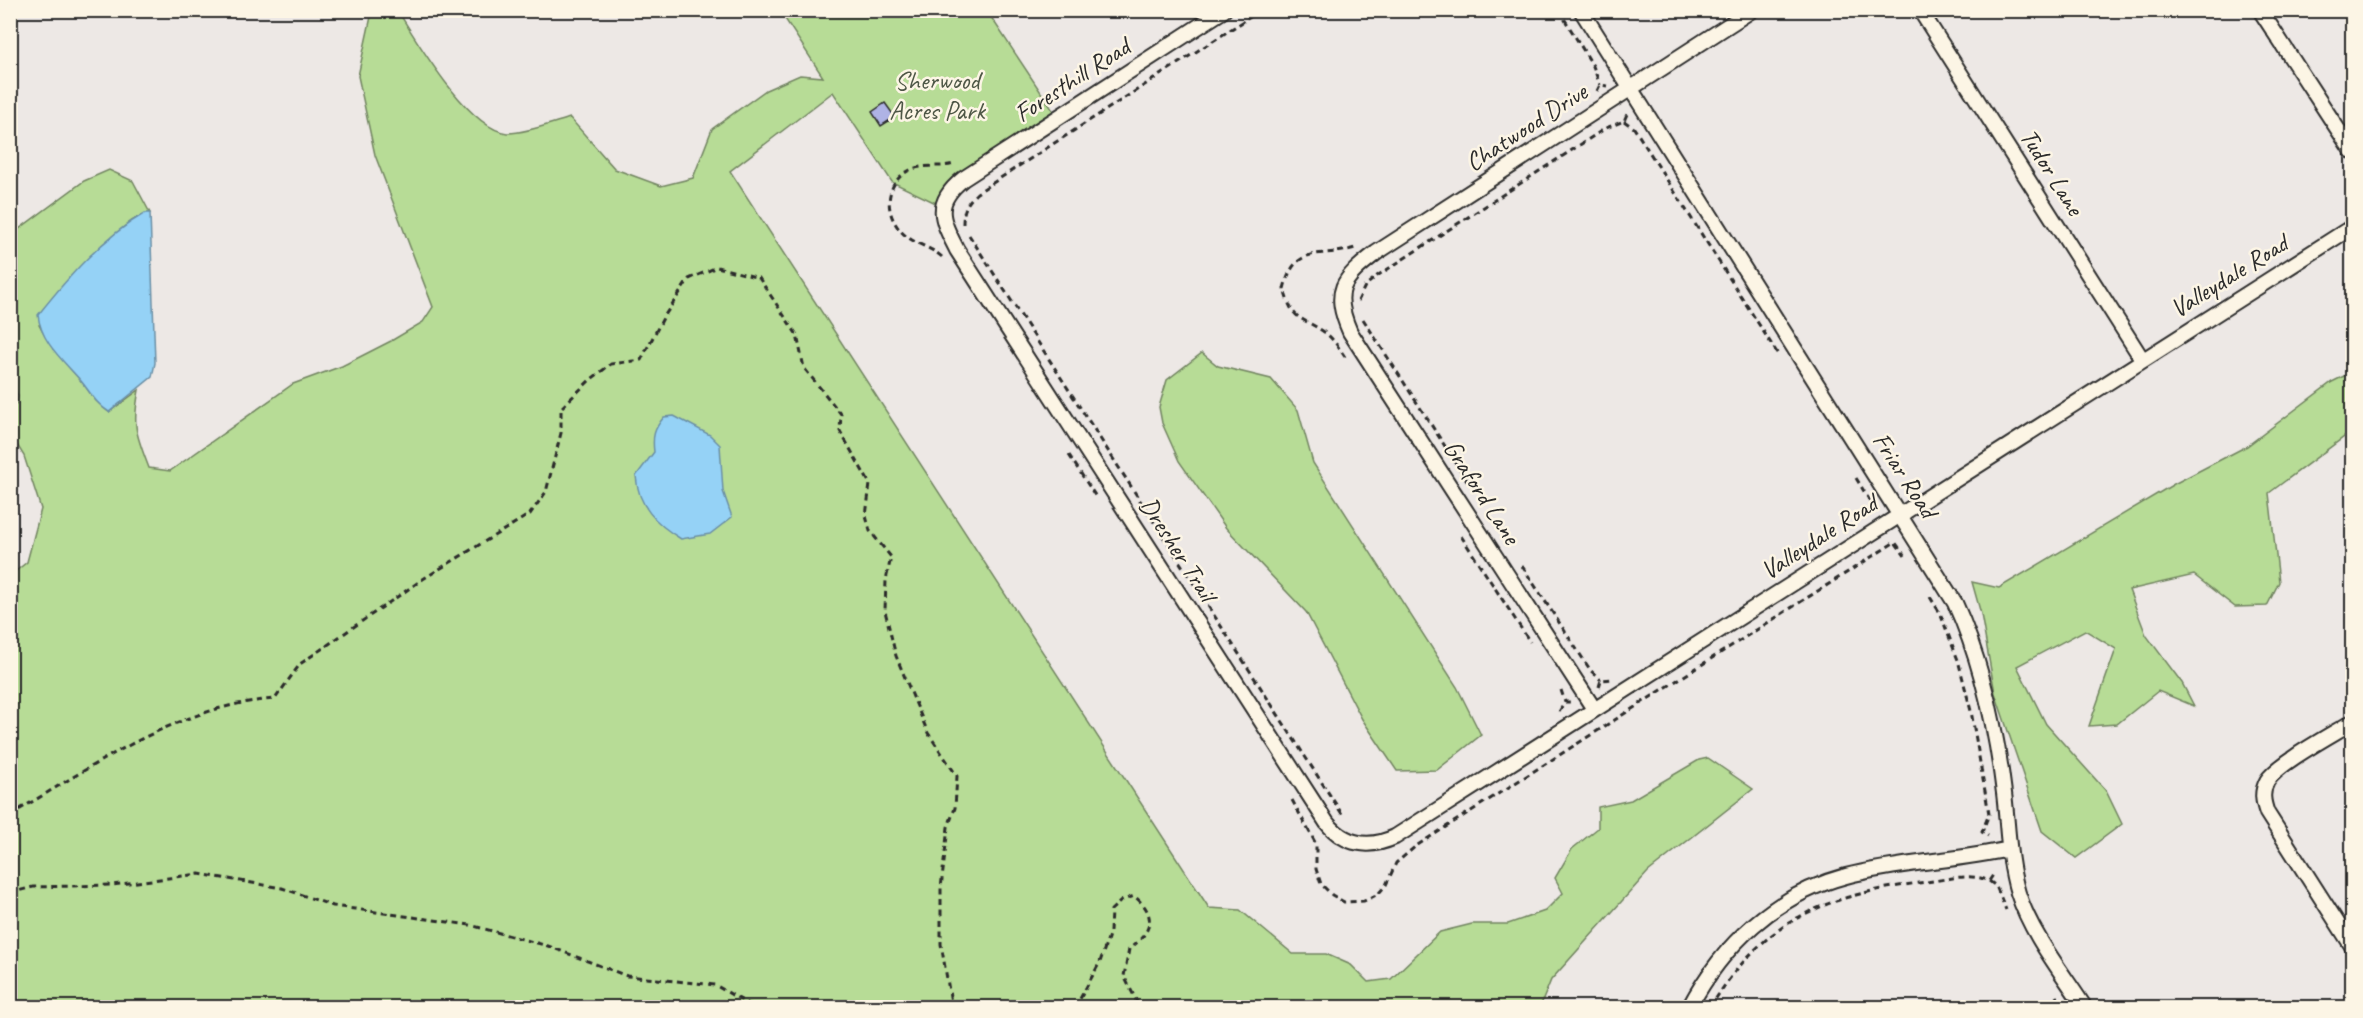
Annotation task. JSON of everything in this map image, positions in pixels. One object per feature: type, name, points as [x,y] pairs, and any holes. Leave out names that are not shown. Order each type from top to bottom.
[{"type":"street","name":"Foresthill Road","points":[[1002,320],[948,232],[942,206],[946,196],[963,179],[1224,10]]},
{"type":"street","name":"Friar Road","points":[[1581,10],[1941,575],[1966,626],[1993,725],[2009,849],[2018,892],[2029,919],[2085,1008]]},
{"type":"street","name":"Chatwood Drive","points":[[1340,296],[1352,271],[1376,253],[1752,10]]},
{"type":"street","name":"Tudor Lane","points":[[1920,10],[2142,360]]},
{"type":"street","points":[[2260,10],[2352,151]]},
{"type":"street","name":"Valleydale Road","points":[[1315,805],[1333,830],[1348,841],[1366,844],[1386,841],[2352,227]]},
{"type":"street","name":"Graford Lane","points":[[1340,296],[1342,314],[1350,332],[1594,709]]},
{"type":"street","name":"Dresher Trail","points":[[1002,320],[1315,805]]},
{"type":"street","points":[[2352,722],[2277,770],[2266,783],[2263,793],[2267,813],[2352,946]]},
{"type":"street","points":[[1689,1008],[1714,965],[1732,944],[1770,911],[1811,888],[1871,870],[1972,858],[2009,849]]},
{"type":"path","points":[[1261,10],[977,193],[968,202],[963,212],[963,223],[1351,824]]},
{"type":"path","points":[[1559,10],[1593,66],[1600,85]]},
{"type":"path","points":[[1600,85],[1608,86]]},
{"type":"path","points":[[1593,95],[1600,85]]},
{"type":"path","points":[[1624,121],[1626,114]]},
{"type":"path","points":[[1624,121],[1634,128],[1781,360]]},
{"type":"path","points":[[1472,489],[1363,318],[1358,301],[1360,293],[1377,276],[1606,128],[1624,121]]},
{"type":"path","points":[[943,258],[927,245],[906,236],[891,216],[888,201],[892,187],[901,176],[912,169],[952,165],[964,160]]},
{"type":"path","points":[[1349,363],[1326,333],[1304,323],[1294,315],[1284,289],[1294,265],[1305,255],[1339,252],[1362,244]]},
{"type":"path","points":[[10,815],[170,726],[241,701],[275,699],[300,664],[423,579],[482,546],[530,514],[546,492],[561,433],[561,408],[590,380],[611,364],[641,360],[663,318],[688,279],[717,267],[759,278],[797,335],[804,368],[841,414],[840,431],[870,484],[866,516],[870,531],[891,557],[886,580],[885,611],[896,656],[927,733],[957,776],[955,808],[948,827],[941,888],[941,944],[952,1008]]},
{"type":"path","points":[[1063,446],[1100,503]]},
{"type":"path","points":[[1851,471],[1876,511]]},
{"type":"path","points":[[1460,534],[1534,648]]},
{"type":"path","points":[[1289,797],[1316,844],[1316,869],[1321,884],[1332,895],[1344,902],[1364,901],[1378,894],[1386,885],[1396,863],[1416,846],[1800,601],[1895,542],[1906,558]]},
{"type":"path","points":[[1516,557],[1591,671],[1601,680]]},
{"type":"path","points":[[1929,593],[1940,613],[1958,660],[1971,711],[1989,814],[1982,832],[1988,837]]},
{"type":"path","points":[[1558,684],[1565,702]]},
{"type":"path","points":[[1565,702],[1572,702]]},
{"type":"path","points":[[1554,716],[1565,702]]},
{"type":"path","points":[[10,894],[33,887],[113,885],[199,874],[282,888],[333,906],[470,925],[548,946],[627,976],[715,985],[748,1004],[811,1008]]},
{"type":"path","points":[[1710,1008],[1746,957],[1798,917],[1820,906],[1849,895],[1882,888],[1970,876],[1989,881],[1993,875]]},
{"type":"path","points":[[1075,1008],[1100,962],[1110,932],[1111,910],[1121,900],[1134,896],[1147,907],[1150,919],[1143,939],[1129,949],[1124,976],[1140,1008]]},
{"type":"green space","name":"Sherwood Acres Park","points":[[398,11],[460,101],[492,128],[514,133],[570,118],[615,169],[661,186],[693,178],[712,129],[766,90],[800,75],[823,77],[780,11],[1004,11],[991,17],[1058,118],[963,179],[942,206],[892,182],[833,92],[730,171],[1209,908],[1240,910],[1293,954],[1326,954],[1351,965],[1368,982],[1391,979],[1440,932],[1472,924],[1508,924],[1545,911],[1563,893],[1555,878],[1572,849],[1598,828],[1598,807],[1631,800],[1699,760],[1708,758],[1753,789],[1648,872],[1551,980],[1540,1007],[11,1007],[11,575],[27,562],[41,509],[24,456],[11,435],[11,407],[17,403],[18,396],[10,378],[11,235],[84,181],[109,170],[133,181],[150,213],[138,217],[107,243],[39,325],[58,354],[104,409],[109,412],[139,390],[136,413],[137,430],[149,468],[170,471],[293,384],[342,366],[391,341],[423,322],[433,307],[375,155],[358,76],[372,12]]},
{"type":"green space","points":[[1202,353],[1218,366],[1271,379],[1298,410],[1313,463],[1457,687],[1481,735],[1437,770],[1397,771],[1362,719],[1306,612],[1226,528],[1179,461],[1162,423],[1159,407],[1167,380]]},
{"type":"green space","points":[[2352,372],[2352,431],[2269,493],[2279,582],[2267,606],[2235,607],[2194,575],[2129,590],[2146,635],[2182,683],[2194,706],[2158,691],[2117,724],[2089,726],[2116,649],[2085,630],[2017,666],[2046,724],[2106,791],[2122,824],[2076,858],[2042,831],[1995,693],[1981,614],[1972,582],[1999,588],[2174,484],[2247,446],[2332,382]]},
{"type":"water","points":[[145,213],[150,213],[155,363],[152,377],[109,412],[48,343],[38,315],[100,246]]},
{"type":"water","points":[[674,416],[710,435],[720,445],[723,491],[732,517],[710,534],[681,539],[650,513],[637,487],[636,476],[654,452],[654,433],[658,425],[664,417]]},
{"type":"building","points":[[885,103],[895,117],[881,126],[872,112]]}]
